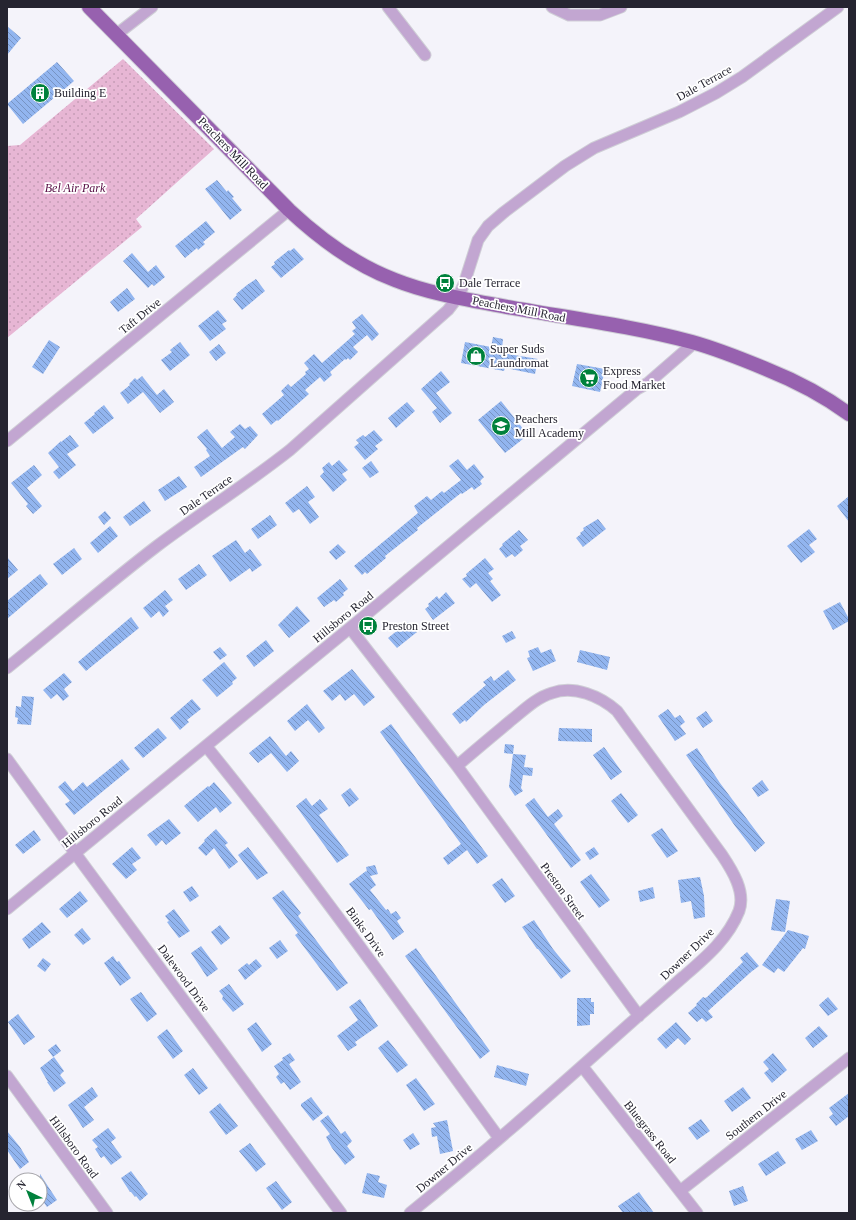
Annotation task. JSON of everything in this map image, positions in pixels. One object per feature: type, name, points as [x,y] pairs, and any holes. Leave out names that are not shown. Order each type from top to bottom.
[{"type":"main road","name":"Peachers Mill Road","points":[[89,7],[304,224],[348,257],[372,270],[418,288],[458,297],[664,335],[694,343],[729,354],[798,382],[836,404],[849,414]]},
{"type":"street","points":[[116,34],[152,7]]},
{"type":"street","points":[[388,7],[425,55]]},
{"type":"street","points":[[552,7],[569,15],[600,15],[621,7]]},
{"type":"street","name":"Dale Terrace","points":[[7,668],[156,547],[290,450],[448,310],[458,297],[464,284],[478,240],[488,226],[503,212],[565,166],[594,148],[679,112],[716,93],[742,77],[838,7]]},
{"type":"street","name":"Taft Drive","points":[[7,441],[289,210]]},
{"type":"street","name":"Hillsboro Road","points":[[7,909],[350,628],[638,389],[648,383],[694,343]]},
{"type":"street","name":"Preston Street","points":[[350,628],[457,766],[639,1016]]},
{"type":"street","name":"Downer Drive","points":[[410,1213],[582,1066],[717,946],[726,935],[740,909],[740,897],[737,881],[722,855],[617,711],[600,698],[576,691],[552,692],[528,706],[457,766]]},
{"type":"street","name":"Binks Drive","points":[[206,746],[265,819],[317,888],[499,1138]]},
{"type":"street","name":"Dalewood Drive","points":[[7,758],[75,853],[340,1213]]},
{"type":"street","name":"Southern Drive","points":[[680,1191],[849,1058]]},
{"type":"street","name":"Bluegrass Road","points":[[582,1066],[697,1213]]},
{"type":"street","name":"Hillsboro Road","points":[[7,1076],[107,1213]]},
{"type":"green space","name":"Bel Air Park","points":[[123,59],[214,149],[136,219],[142,227],[7,338],[7,146],[20,145]]},
{"type":"building","points":[[7,26],[21,38],[7,55]]},
{"type":"building","name":"Building E","points":[[57,62],[74,81],[23,124],[7,104]]},
{"type":"building","points":[[217,180],[227,192],[228,190],[234,197],[232,198],[242,210],[230,220],[205,189]]},
{"type":"building","points":[[206,221],[215,232],[203,242],[205,244],[198,250],[197,248],[185,258],[175,246]]},
{"type":"building","points":[[294,248],[304,259],[281,278],[271,267],[275,264],[274,262],[289,250],[290,251]]},
{"type":"building","points":[[132,253],[148,272],[156,265],[165,277],[154,286],[152,284],[148,288],[123,261]]},
{"type":"building","points":[[256,279],[265,291],[242,310],[233,299],[237,295],[236,294]]},
{"type":"building","points":[[127,288],[135,299],[118,312],[110,302]]},
{"type":"building","points":[[218,310],[227,321],[222,324],[226,329],[210,341],[198,326]]},
{"type":"building","points":[[362,314],[379,334],[372,341],[367,335],[353,347],[358,352],[350,360],[348,358],[346,360],[345,359],[330,372],[332,375],[324,382],[320,377],[305,390],[309,394],[278,421],[277,420],[271,425],[262,414],[284,395],[281,391],[288,384],[291,387],[306,374],[305,372],[309,369],[304,363],[314,354],[322,363],[355,334],[352,331],[356,328],[352,322]]},
{"type":"building","points":[[493,337],[503,339],[502,349],[508,350],[508,354],[538,359],[535,374],[505,368],[504,371],[461,363],[465,342],[491,347]]},
{"type":"building","points":[[49,340],[60,347],[43,374],[32,367]]},
{"type":"building","points":[[180,342],[190,355],[170,371],[161,360],[172,352],[170,350]]},
{"type":"building","points":[[219,344],[226,353],[216,361],[209,352]]},
{"type":"building","name":"Express Food Market","points":[[577,364],[605,369],[600,392],[572,386]]},
{"type":"building","points":[[441,371],[450,382],[436,393],[452,413],[440,423],[432,412],[437,408],[421,389]]},
{"type":"building","points":[[142,376],[157,395],[164,389],[174,402],[160,413],[143,392],[128,404],[120,393],[130,385],[129,384],[135,378],[137,380]]},
{"type":"building","name":"Peachers Mill Academy","points":[[501,401],[528,435],[505,453],[478,420]]},
{"type":"building","points":[[407,402],[415,411],[396,428],[388,418]]},
{"type":"building","points":[[104,405],[114,418],[93,434],[84,423]]},
{"type":"building","points":[[240,424],[245,429],[250,426],[258,435],[245,449],[243,447],[201,477],[194,467],[210,456],[206,450],[207,449],[197,437],[207,429],[222,448],[235,437],[230,432]]},
{"type":"building","points":[[374,430],[383,440],[375,446],[378,449],[365,460],[354,447],[359,443],[356,440],[363,435],[365,437]]},
{"type":"building","points":[[70,435],[79,446],[67,454],[76,465],[59,479],[53,472],[59,467],[48,453]]},
{"type":"building","points":[[458,459],[467,470],[474,464],[484,477],[480,481],[482,484],[474,490],[472,487],[462,494],[461,493],[417,528],[418,530],[385,556],[386,558],[367,574],[365,572],[362,575],[354,566],[418,513],[414,506],[427,496],[431,500],[442,491],[444,493],[461,480],[449,466]]},
{"type":"building","points":[[339,460],[348,470],[342,474],[347,480],[333,492],[320,476],[324,472],[322,468],[329,462],[332,466]]},
{"type":"building","points":[[371,461],[379,472],[370,478],[362,468]]},
{"type":"building","points":[[34,465],[42,475],[27,488],[42,506],[33,514],[26,506],[28,504],[11,483]]},
{"type":"building","points":[[179,476],[187,487],[165,501],[158,490]]},
{"type":"building","points":[[307,486],[315,497],[308,502],[319,517],[310,524],[299,509],[293,513],[285,503]]},
{"type":"building","points":[[849,496],[849,522],[837,506]]},
{"type":"building","points":[[144,501],[151,511],[130,526],[123,517]]},
{"type":"building","points":[[105,511],[111,518],[104,525],[98,517]]},
{"type":"building","points":[[270,515],[277,525],[258,539],[251,529]]},
{"type":"building","points":[[598,519],[606,529],[583,547],[576,538],[584,530],[583,528]]},
{"type":"building","points":[[110,526],[118,536],[98,553],[90,543]]},
{"type":"building","points":[[809,529],[817,539],[809,545],[815,552],[801,563],[787,546]]},
{"type":"building","points":[[519,530],[528,540],[520,546],[523,550],[515,557],[512,554],[506,558],[499,549],[503,545],[502,544]]},
{"type":"building","points":[[236,540],[245,553],[250,549],[262,565],[252,572],[250,568],[230,582],[212,556]]},
{"type":"building","points":[[338,544],[346,552],[336,560],[329,552]]},
{"type":"building","points":[[74,548],[82,559],[62,575],[53,564]]},
{"type":"building","points":[[7,557],[18,570],[7,579]]},
{"type":"building","points":[[485,558],[494,569],[488,573],[493,579],[490,581],[501,595],[492,602],[476,583],[470,588],[462,579]]},
{"type":"building","points":[[199,564],[207,575],[186,590],[178,579]]},
{"type":"building","points":[[40,574],[48,584],[7,619],[7,601]]},
{"type":"building","points":[[340,579],[348,589],[336,602],[334,600],[324,607],[317,598]]},
{"type":"building","points":[[165,590],[173,600],[165,606],[169,611],[163,617],[159,611],[151,618],[143,608]]},
{"type":"building","points":[[446,592],[455,603],[433,620],[425,609],[437,596],[439,599]]},
{"type":"building","points":[[840,602],[849,621],[833,630],[823,611]]},
{"type":"building","points":[[297,606],[310,621],[289,638],[278,625]]},
{"type":"building","points":[[131,617],[139,628],[86,671],[78,662]]},
{"type":"building","points":[[408,622],[417,632],[397,648],[388,638]]},
{"type":"building","points":[[512,631],[516,638],[506,643],[502,636]]},
{"type":"building","points":[[266,640],[274,651],[254,667],[246,656]]},
{"type":"building","points":[[220,647],[227,655],[220,660],[213,652]]},
{"type":"building","points":[[538,647],[541,653],[551,649],[556,661],[533,671],[527,658],[530,657],[528,651]]},
{"type":"building","points":[[580,650],[610,657],[607,670],[577,662]]},
{"type":"building","points":[[224,662],[237,678],[232,682],[233,684],[217,697],[202,680]]},
{"type":"building","points":[[352,669],[375,697],[364,706],[354,694],[345,701],[340,694],[332,701],[323,691]]},
{"type":"building","points":[[508,670],[516,680],[484,705],[466,722],[465,720],[460,724],[452,714],[486,685],[483,682],[491,676],[494,681]]},
{"type":"building","points":[[64,673],[72,682],[64,689],[69,696],[63,701],[57,694],[51,699],[43,690]]},
{"type":"building","points":[[22,696],[34,697],[31,725],[17,724],[18,718],[15,717],[16,706],[21,707]]},
{"type":"building","points":[[192,699],[201,709],[187,720],[189,722],[180,730],[170,718]]},
{"type":"building","points":[[307,704],[325,728],[319,733],[308,720],[295,731],[287,721]]},
{"type":"building","points":[[668,709],[675,718],[680,715],[685,722],[680,726],[686,734],[675,741],[658,716]]},
{"type":"building","points":[[706,711],[713,721],[703,728],[696,718]]},
{"type":"building","points":[[391,724],[488,856],[477,864],[467,850],[448,865],[443,858],[461,844],[380,732]]},
{"type":"building","points":[[158,728],[167,738],[143,758],[134,748]]},
{"type":"building","points":[[559,728],[592,729],[592,742],[558,741]]},
{"type":"building","points":[[270,736],[286,756],[291,751],[299,761],[287,772],[271,753],[258,763],[249,753]]},
{"type":"building","points":[[505,744],[514,745],[513,754],[504,753]]},
{"type":"building","points":[[604,747],[622,772],[611,780],[593,755]]},
{"type":"building","points":[[697,748],[720,783],[765,843],[755,852],[735,826],[686,755]]},
{"type":"building","points":[[513,754],[526,755],[524,767],[533,768],[532,776],[523,775],[521,788],[523,791],[515,796],[509,787]]},
{"type":"building","points":[[122,759],[130,769],[74,815],[65,804],[70,801],[58,787],[65,781],[73,791],[83,782],[87,787]]},
{"type":"building","points":[[762,780],[769,790],[758,797],[752,788]]},
{"type":"building","points":[[214,782],[232,803],[220,813],[216,807],[198,822],[184,806]]},
{"type":"building","points":[[350,788],[359,799],[349,807],[341,795]]},
{"type":"building","points":[[621,793],[638,815],[628,823],[611,801]]},
{"type":"building","points":[[306,798],[312,806],[320,799],[328,809],[319,815],[349,855],[337,863],[296,806]]},
{"type":"building","points":[[534,798],[548,817],[558,809],[563,816],[554,824],[581,860],[571,868],[525,805]]},
{"type":"building","points":[[169,819],[181,833],[166,845],[162,840],[156,846],[147,835]]},
{"type":"building","points":[[662,828],[678,851],[667,858],[651,835]]},
{"type":"building","points":[[216,829],[228,843],[225,845],[238,862],[229,869],[214,848],[206,856],[198,848]]},
{"type":"building","points":[[34,830],[41,840],[23,854],[15,845]]},
{"type":"building","points":[[132,847],[141,858],[132,864],[137,870],[126,879],[112,864]]},
{"type":"building","points":[[248,847],[268,873],[257,880],[238,855]]},
{"type":"building","points":[[594,847],[599,854],[590,860],[585,853]]},
{"type":"building","points":[[375,865],[378,874],[370,876],[376,885],[370,890],[386,910],[388,909],[391,914],[396,911],[401,918],[397,921],[404,932],[393,940],[371,909],[369,910],[349,884],[366,871],[367,872],[366,867]]},
{"type":"building","points":[[591,874],[610,900],[599,908],[580,882]]},
{"type":"building","points":[[700,877],[704,896],[705,917],[694,919],[691,901],[681,903],[678,880]]},
{"type":"building","points":[[502,878],[515,896],[505,903],[492,885]]},
{"type":"building","points":[[192,886],[199,896],[190,902],[183,892]]},
{"type":"building","points":[[653,887],[655,898],[640,902],[638,891]]},
{"type":"building","points":[[283,890],[301,913],[298,916],[348,983],[337,991],[295,935],[298,933],[272,898]]},
{"type":"building","points":[[80,891],[88,901],[67,918],[59,909]]},
{"type":"building","points":[[776,899],[790,901],[785,932],[771,930]]},
{"type":"building","points":[[174,909],[190,931],[179,938],[167,922],[169,921],[165,916]]},
{"type":"building","points":[[534,920],[553,949],[571,971],[561,979],[537,949],[522,927]]},
{"type":"building","points":[[42,922],[51,932],[29,949],[22,939]]},
{"type":"building","points":[[220,925],[230,938],[221,945],[211,932]]},
{"type":"building","points":[[82,928],[91,939],[83,945],[74,935]]},
{"type":"building","points":[[788,930],[809,936],[805,949],[803,948],[784,972],[778,968],[774,973],[762,965]]},
{"type":"building","points":[[280,940],[288,951],[277,959],[269,948]]},
{"type":"building","points":[[201,946],[218,969],[207,977],[191,953]]},
{"type":"building","points":[[416,948],[490,1051],[480,1059],[405,956]]},
{"type":"building","points":[[747,952],[759,966],[708,1011],[713,1017],[706,1022],[702,1018],[697,1022],[688,1013],[703,997],[707,997],[743,962],[740,958]]},
{"type":"building","points":[[113,956],[117,962],[119,961],[131,978],[120,986],[104,963]]},
{"type":"building","points":[[43,958],[51,964],[45,972],[37,966]]},
{"type":"building","points":[[256,959],[262,966],[245,980],[238,970],[247,963],[249,965]]},
{"type":"building","points":[[229,984],[244,1004],[233,1012],[222,999],[223,996],[219,991]]},
{"type":"building","points":[[141,992],[157,1014],[147,1022],[130,999]]},
{"type":"building","points":[[828,997],[838,1009],[828,1016],[819,1005]]},
{"type":"building","points":[[577,998],[591,998],[591,1002],[594,1002],[594,1014],[590,1014],[590,1025],[577,1026]]},
{"type":"building","points":[[360,999],[378,1026],[355,1042],[357,1045],[348,1051],[337,1036],[358,1020],[349,1007]]},
{"type":"building","points":[[18,1014],[35,1037],[24,1045],[8,1022]]},
{"type":"building","points":[[256,1022],[272,1044],[262,1052],[247,1029]]},
{"type":"building","points":[[676,1022],[691,1039],[685,1045],[678,1038],[666,1049],[657,1039]]},
{"type":"building","points":[[819,1026],[828,1036],[813,1048],[805,1038]]},
{"type":"building","points":[[167,1029],[183,1051],[173,1059],[157,1037]]},
{"type":"building","points":[[388,1040],[408,1065],[397,1073],[378,1048]]},
{"type":"building","points":[[56,1044],[61,1051],[53,1057],[48,1050]]},
{"type":"building","points":[[290,1053],[295,1060],[289,1064],[301,1082],[290,1090],[284,1082],[281,1084],[276,1077],[279,1074],[274,1066]]},
{"type":"building","points":[[773,1053],[787,1070],[772,1083],[764,1073],[769,1069],[763,1062]]},
{"type":"building","points":[[54,1057],[64,1071],[60,1075],[66,1083],[54,1092],[40,1068]]},
{"type":"building","points":[[497,1065],[529,1074],[526,1086],[494,1077]]},
{"type":"building","points":[[193,1068],[208,1088],[199,1095],[184,1075]]},
{"type":"building","points":[[416,1078],[435,1104],[424,1111],[406,1085]]},
{"type":"building","points":[[92,1087],[98,1096],[84,1107],[94,1120],[83,1128],[68,1105]]},
{"type":"building","points":[[743,1087],[751,1098],[732,1112],[724,1101]]},
{"type":"building","points":[[849,1093],[849,1116],[836,1126],[829,1117],[833,1114],[829,1108]]},
{"type":"building","points":[[311,1097],[323,1113],[313,1121],[301,1106],[301,1104]]},
{"type":"building","points":[[220,1103],[238,1126],[226,1135],[209,1112]]},
{"type":"building","points":[[328,1115],[341,1134],[345,1131],[352,1141],[347,1146],[355,1157],[345,1165],[332,1148],[326,1137],[330,1134],[320,1121]]},
{"type":"building","points":[[701,1119],[710,1131],[697,1140],[688,1128]]},
{"type":"building","points":[[447,1120],[453,1151],[440,1154],[437,1136],[432,1137],[431,1128],[436,1127],[433,1123]]},
{"type":"building","points":[[108,1128],[116,1138],[111,1142],[122,1157],[111,1165],[104,1156],[101,1158],[95,1149],[98,1147],[92,1140]]},
{"type":"building","points":[[811,1130],[818,1141],[802,1150],[795,1139]]},
{"type":"building","points":[[7,1131],[20,1147],[29,1162],[20,1169],[7,1150]]},
{"type":"building","points":[[413,1133],[420,1144],[410,1150],[403,1140]]},
{"type":"building","points":[[250,1143],[266,1164],[256,1172],[239,1151]]},
{"type":"building","points":[[778,1151],[786,1163],[766,1176],[758,1164]]},
{"type":"building","points":[[131,1171],[148,1194],[140,1201],[130,1192],[121,1178]]},
{"type":"building","points":[[367,1173],[380,1176],[378,1182],[387,1185],[384,1198],[362,1193]]},
{"type":"building","points":[[276,1181],[292,1202],[282,1210],[266,1188]]},
{"type":"building","points":[[48,1186],[57,1200],[48,1206]]},
{"type":"building","points":[[743,1186],[748,1201],[734,1206],[729,1191]]},
{"type":"building","points":[[639,1192],[654,1213],[623,1213],[618,1206]]},
{"type":"place","name":"Building E","points":[[40,93]]},
{"type":"place","name":"Dale Terrace","points":[[445,283]]},
{"type":"place","name":"Super Suds Laundromat","points":[[476,356]]},
{"type":"place","name":"Express Food Market","points":[[589,378]]},
{"type":"place","name":"Peachers Mill Academy","points":[[501,426]]},
{"type":"place","name":"Preston Street","points":[[368,626]]}]
